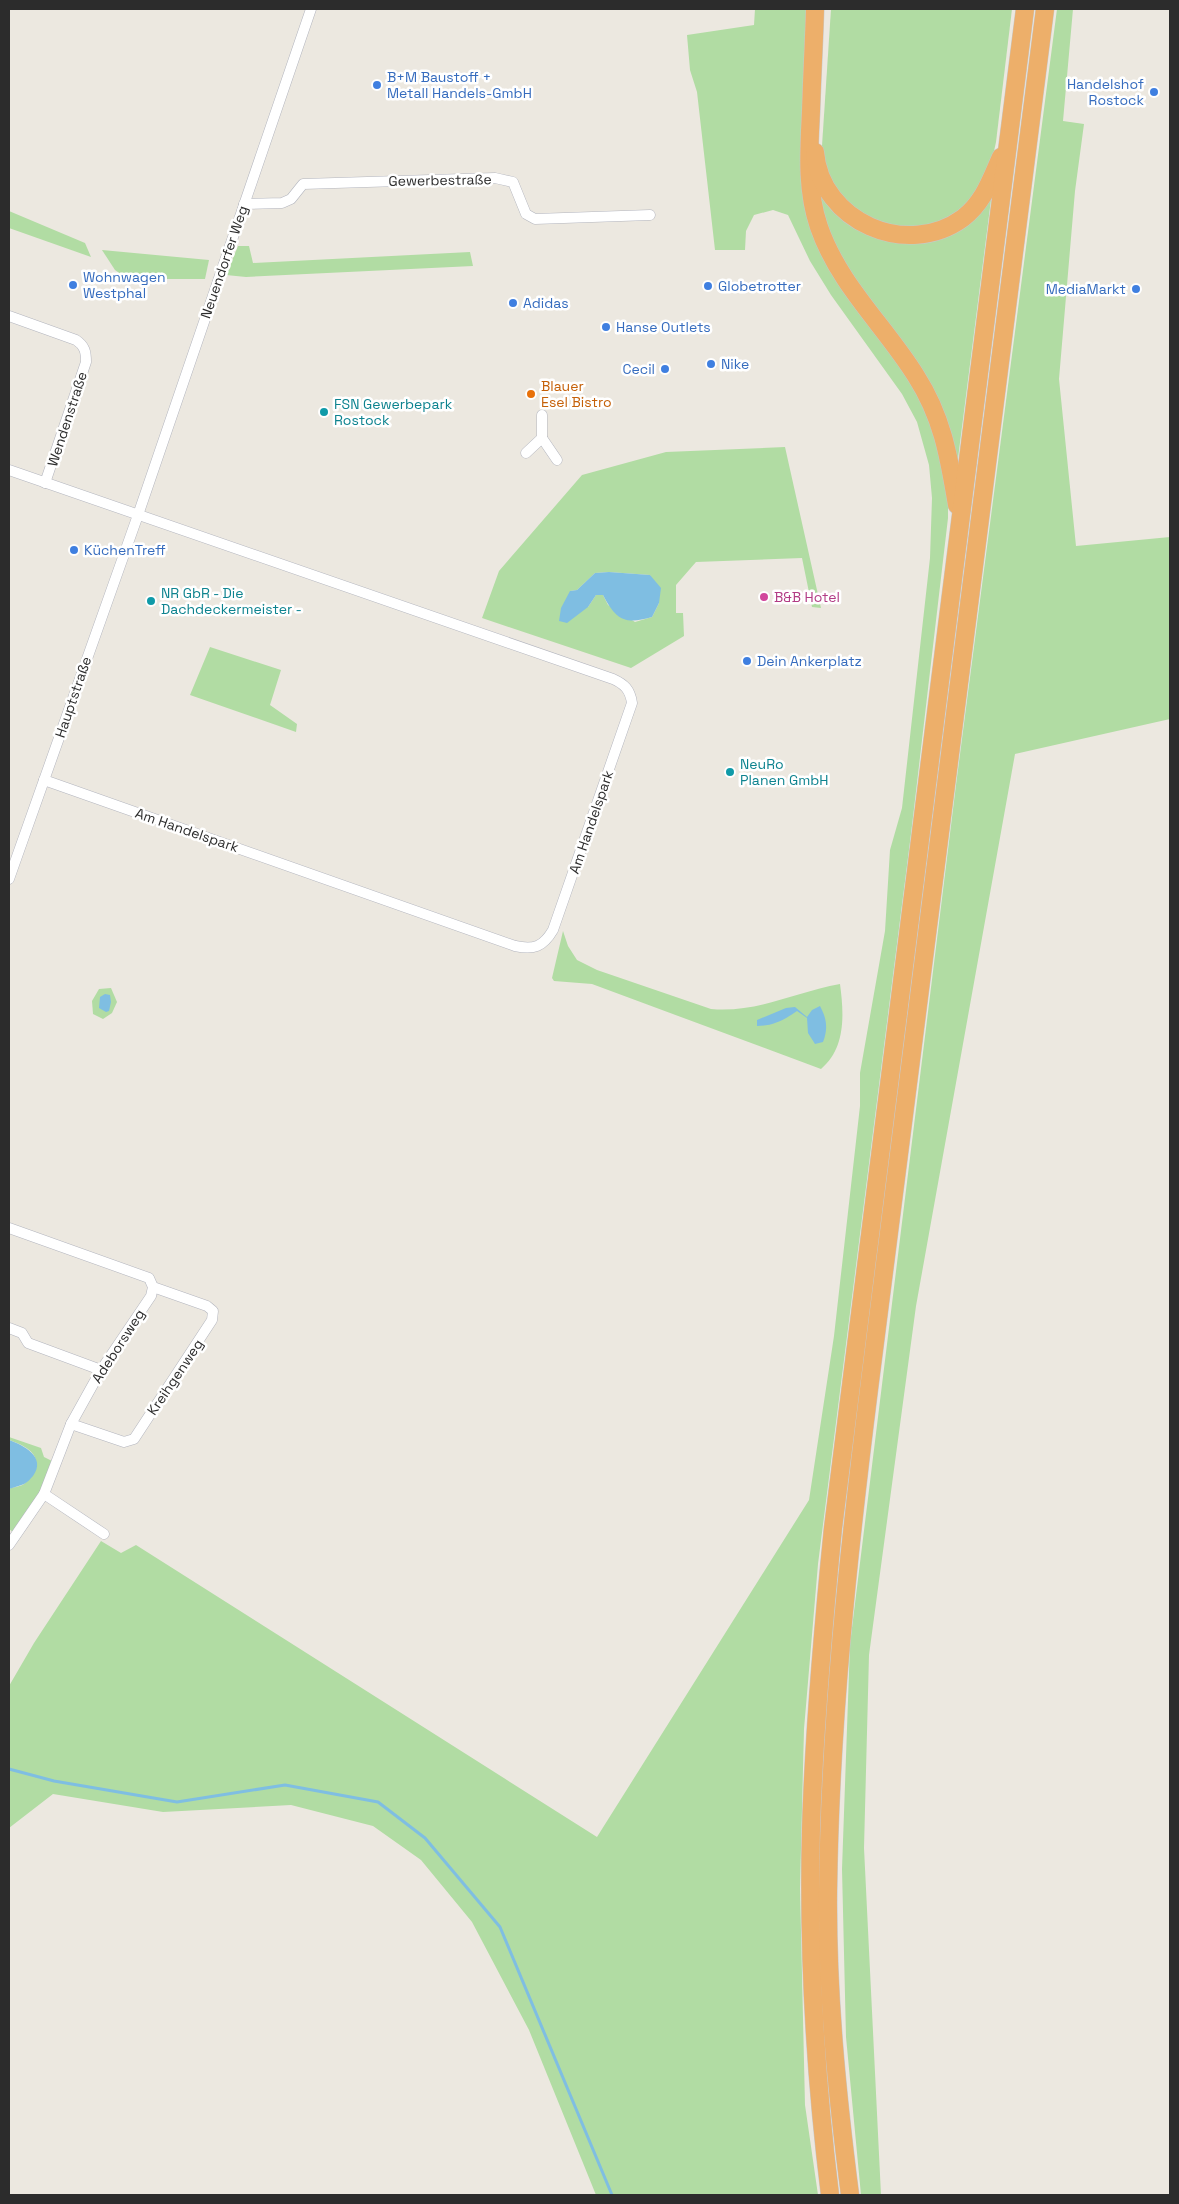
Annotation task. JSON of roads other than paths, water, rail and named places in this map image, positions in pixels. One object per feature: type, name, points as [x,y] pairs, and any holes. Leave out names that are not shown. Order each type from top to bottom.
[{"type":"highway","points":[[815,9],[808,156],[808,178],[814,211],[825,242],[839,269],[908,364],[931,402],[946,440],[960,526]]},
{"type":"highway","points":[[825,9],[815,142],[816,163],[833,198],[855,220],[871,228],[901,236],[927,234],[964,218],[978,204],[988,189],[1010,135]]},
{"type":"highway","points":[[830,2195],[814,2030],[810,1897],[815,1737],[821,1654],[836,1508],[1025,9]]},
{"type":"highway","points":[[850,2195],[834,2050],[829,1940],[830,1809],[840,1655],[852,1530],[868,1398],[1045,9]]},
{"type":"street","name":"Neuendorfer Weg","points":[[138,515],[311,9]]},
{"type":"street","name":"Gewerbestraße","points":[[244,204],[282,203],[291,199],[303,184],[495,178],[513,182],[526,214],[535,220],[650,215]]},
{"type":"street","name":"Wendenstraße","points":[[9,316],[76,340],[83,344],[86,353],[86,362],[45,483]]},
{"type":"street","points":[[542,415],[542,438],[557,460]]},
{"type":"street","points":[[526,453],[542,438]]},
{"type":"street","points":[[9,470],[138,515]]},
{"type":"street","name":"Am Handelspark","points":[[44,780],[515,946],[536,948],[543,944],[553,930],[632,702],[625,686],[604,676],[138,515]]},
{"type":"street","name":"Hauptstraße","points":[[9,879],[138,515]]},
{"type":"street","points":[[9,1228],[149,1278],[154,1287]]},
{"type":"street","name":"Adeborsweg","points":[[9,1545],[44,1494],[71,1424],[101,1370],[151,1296],[154,1287]]},
{"type":"street","name":"Kreihgenweg","points":[[71,1424],[124,1442],[134,1439],[212,1320],[213,1311],[207,1306],[154,1287]]},
{"type":"street","points":[[9,1328],[22,1333],[28,1343],[101,1370]]},
{"type":"street","points":[[44,1494],[104,1534]]},
{"type":"water","points":[[609,572],[650,575],[661,588],[659,603],[652,617],[635,620],[622,618],[612,610],[603,595],[596,595],[588,607],[567,623],[559,621],[561,608],[570,591],[577,590],[595,573]]},
{"type":"water","points":[[105,994],[110,995],[111,1002],[109,1011],[106,1012],[99,1008],[100,997]]},
{"type":"water","points":[[820,1006],[826,1024],[823,1042],[815,1044],[808,1033],[807,1018],[797,1011],[778,1022],[757,1026],[757,1020],[786,1008],[795,1007],[807,1017],[812,1010]]},
{"type":"water","points":[[9,1440],[21,1445],[32,1453],[37,1463],[37,1469],[28,1481],[9,1489]]},
{"type":"waterway","points":[[9,1769],[54,1781],[177,1802],[285,1785],[378,1802],[425,1838],[500,1927],[612,2195]]},
{"type":"place","name":"B+M Baustoff + Metall Handels-GmbH","points":[[377,85]]},
{"type":"place","name":"Handelshof Rostock","points":[[1154,92]]},
{"type":"place","name":"Wohnwagen Westphal","points":[[73,285]]},
{"type":"place","name":"Globetrotter","points":[[708,286]]},
{"type":"place","name":"MediaMarkt","points":[[1136,289]]},
{"type":"place","name":"Adidas","points":[[513,303]]},
{"type":"place","name":"Hanse Outlets","points":[[606,327]]},
{"type":"place","name":"Nike","points":[[711,364]]},
{"type":"place","name":"Cecil","points":[[665,369]]},
{"type":"place","name":"Blauer Esel Bistro","points":[[531,394]]},
{"type":"place","name":"FSN Gewerbepark Rostock","points":[[324,412]]},
{"type":"place","name":"KüchenTreff","points":[[74,550]]},
{"type":"place","name":"B&B Hotel","points":[[764,597]]},
{"type":"place","name":"NR GbR - Die Dachdeckermeister -","points":[[151,601]]},
{"type":"place","name":"Dein Ankerplatz","points":[[747,661]]},
{"type":"place","name":"NeuRo Planen GmbH","points":[[730,772]]}]
